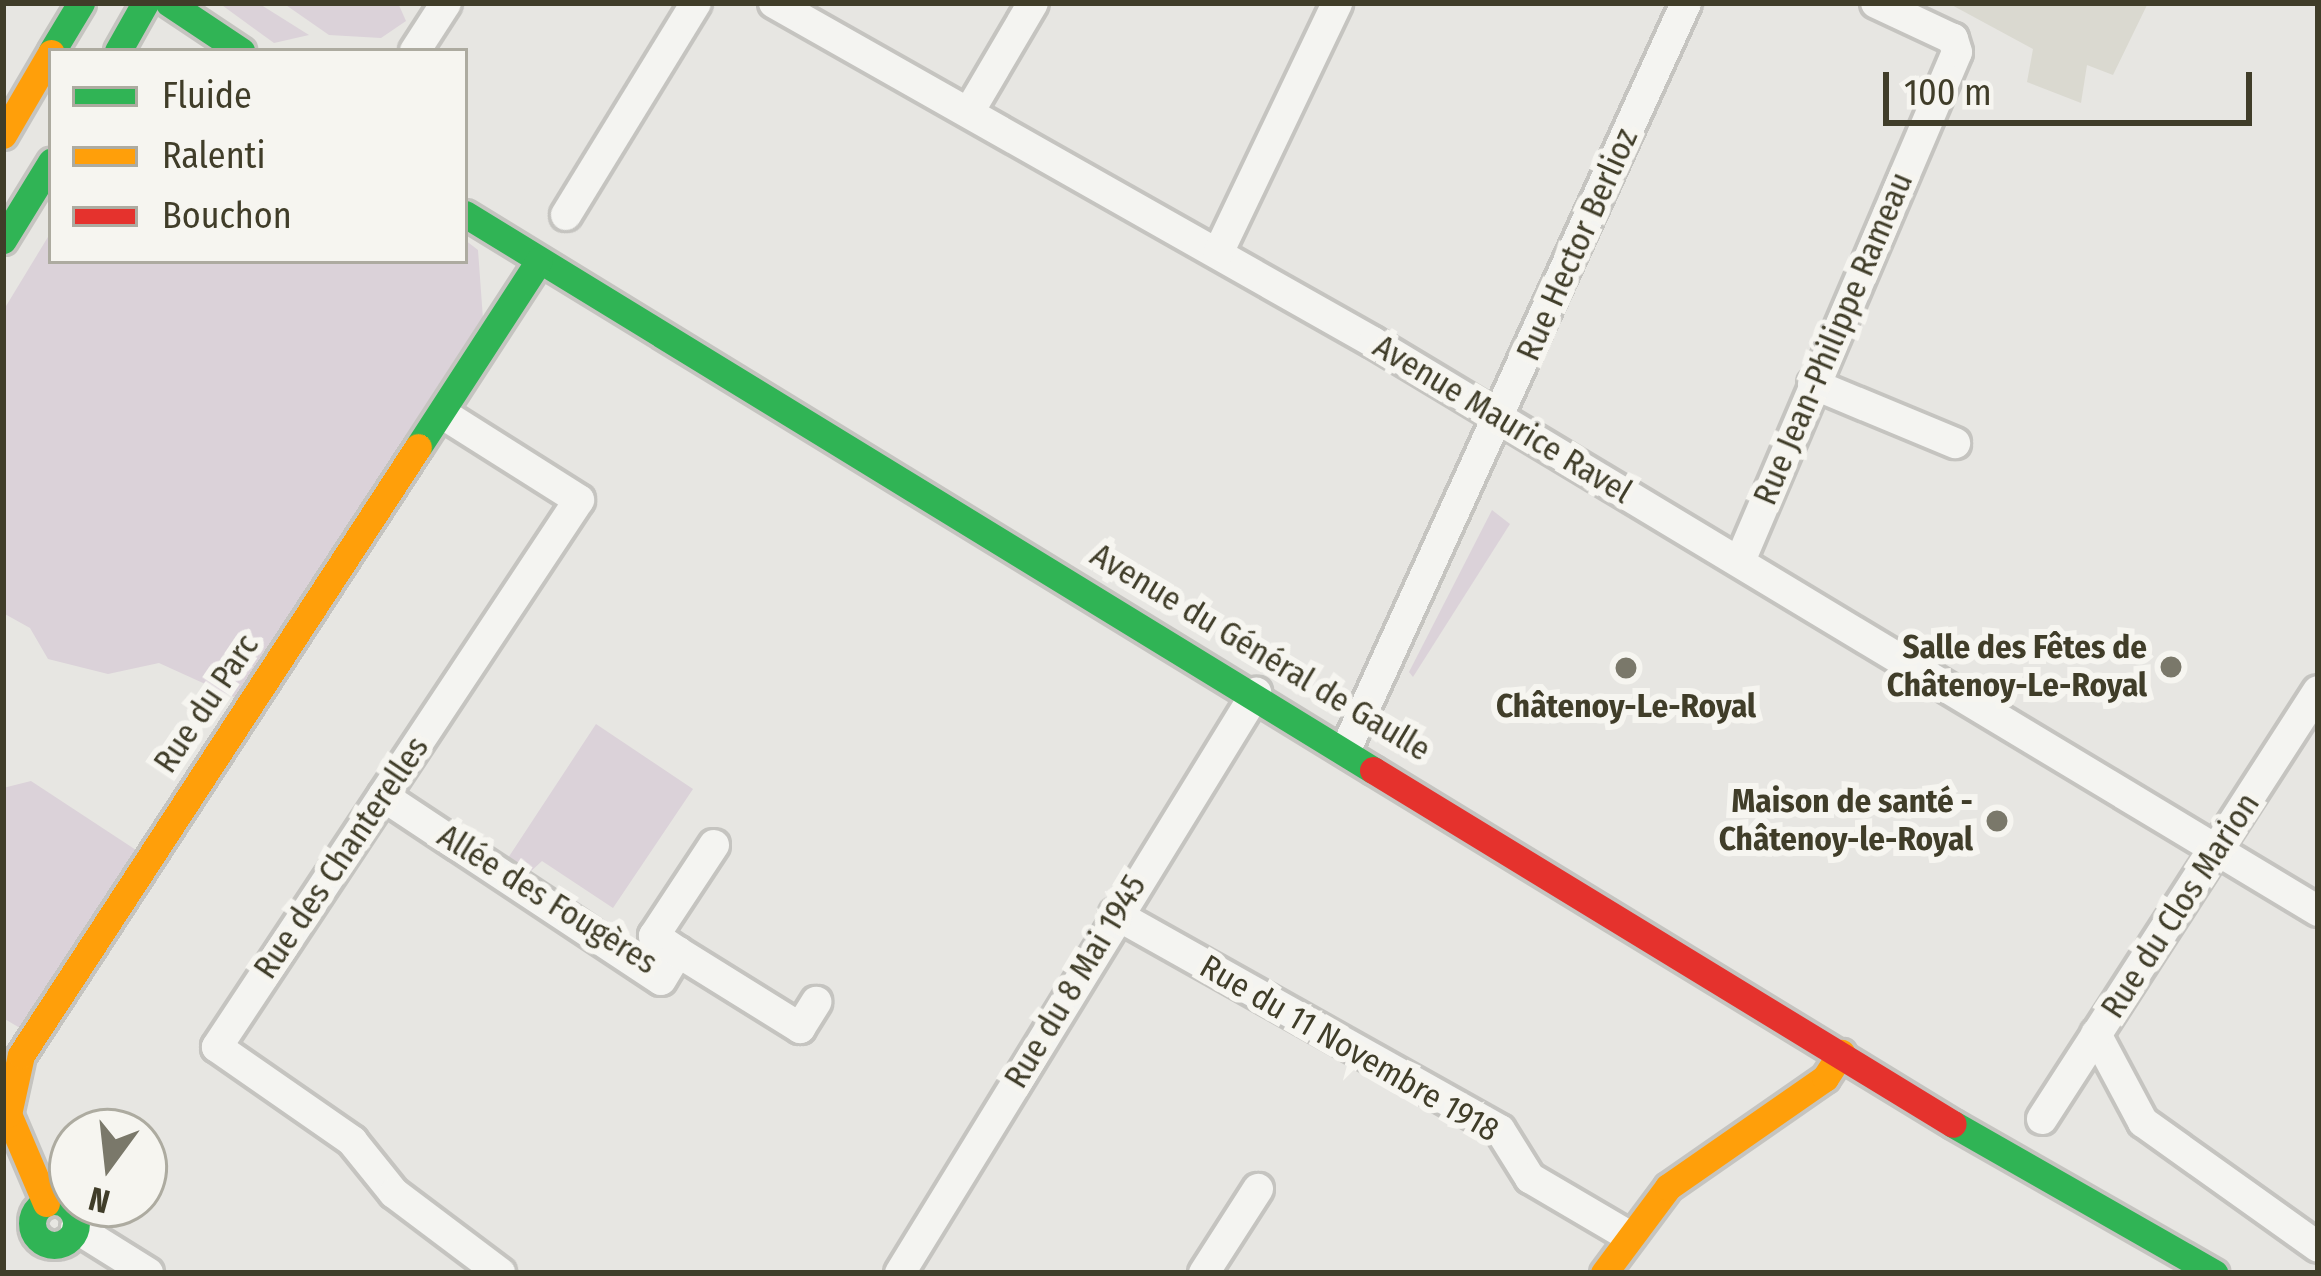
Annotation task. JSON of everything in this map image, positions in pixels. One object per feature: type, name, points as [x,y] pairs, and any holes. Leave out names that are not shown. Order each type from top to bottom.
[{"type":"main road","points":[[119,48],[145,3]]},
{"type":"main road","points":[[170,3],[237,48]]},
{"type":"main road","points":[[54,48],[76,10]]},
{"type":"main road","points":[[3,135],[48,59]]},
{"type":"main road","points":[[3,239],[48,167]]},
{"type":"main road","name":"Avenue du Général de Gaulle","points":[[468,216],[1347,747],[2014,1162],[2172,1273]]},
{"type":"main road","name":"Rue du Parc","points":[[46,1203],[8,1114],[21,1055],[539,261]]},
{"type":"main road","points":[[1604,1273],[1630,1236],[1700,1160],[1825,1078],[1840,1053]]},
{"type":"main road","name":"Avenue du Général de Gaulle","points":[[2014,1162],[2214,1273]]},
{"type":"main road","points":[[46,1203],[32,1223],[46,1244]]},
{"type":"main road","points":[[34,1273],[46,1244],[76,1228]]},
{"type":"street","points":[[413,48],[446,3]]},
{"type":"street","points":[[566,215],[696,3]]},
{"type":"street","name":"Avenue Maurice Ravel","points":[[775,3],[1218,253],[1740,561],[2217,856],[2318,911]]},
{"type":"street","points":[[969,112],[1033,3]]},
{"type":"street","points":[[1218,253],[1337,3]]},
{"type":"street","name":"Rue Hector Berlioz","points":[[1347,747],[1686,3]]},
{"type":"street","name":"Rue Jean-Philippe Rameau","points":[[1740,561],[1957,52],[1953,39],[1876,3]]},
{"type":"street","points":[[1814,384],[1955,443]]},
{"type":"street","name":"Rue des Chanterelles","points":[[443,414],[579,500],[217,1047],[352,1141],[394,1193],[500,1273]]},
{"type":"street","name":"Rue du Clos Marion","points":[[2042,1119],[2096,1034],[2161,914],[2217,856],[2318,691]]},
{"type":"street","name":"Rue du 8 Mai 1945","points":[[900,1273],[1115,914],[1256,693]]},
{"type":"street","name":"Allée des Fougères","points":[[383,796],[661,980],[678,952],[800,1028],[816,1003]]},
{"type":"street","points":[[678,952],[654,936],[714,845]]},
{"type":"street","name":"Rue du 11 Novembre 1918","points":[[1115,914],[1500,1130],[1530,1178],[1630,1236]]},
{"type":"street","points":[[2096,1034],[2159,1137],[2318,1247]]},
{"type":"street","points":[[1204,1273],[1258,1189]]},
{"type":"street","points":[[76,1228],[148,1273]]},
{"type":"shaded area","points":[[219,3],[258,3],[309,35],[274,43]]},
{"type":"shaded area","points":[[283,3],[398,3],[406,21],[381,38],[329,35]]},
{"type":"shaded area","points":[[1948,3],[2148,3],[2113,75],[2087,65],[2081,103],[2027,82],[2033,49]]},
{"type":"shaded area","points":[[48,237],[48,264],[468,264],[468,242],[478,250],[483,319],[236,698],[159,663],[108,674],[48,659],[30,628],[3,613],[3,311]]},
{"type":"shaded area","points":[[1492,510],[1510,524],[1413,677],[1409,672]]},
{"type":"shaded area","points":[[596,724],[693,789],[613,908],[542,861],[529,873],[508,858]]},
{"type":"shaded area","points":[[31,781],[136,850],[20,1028],[3,1018],[3,788]]},
{"type":"traffic: fast","points":[[54,48],[81,3]]},
{"type":"traffic: fast","points":[[120,48],[145,3]]},
{"type":"traffic: fast","points":[[169,3],[236,48]]},
{"type":"traffic: fast","points":[[3,240],[48,167]]},
{"type":"traffic: fast","points":[[468,216],[1373,770]]},
{"type":"traffic: fast","points":[[418,447],[539,261]]},
{"type":"traffic: fast","points":[[1953,1124],[2214,1273]]},
{"type":"traffic: fast","points":[[54,1201],[69,1208],[76,1223],[69,1238],[54,1245],[39,1238],[32,1223],[39,1208],[54,1201]]},
{"type":"traffic: slow","points":[[3,135],[48,58]]},
{"type":"traffic: slow","points":[[46,1203],[8,1114],[21,1055],[418,447]]},
{"type":"traffic: slow","points":[[1604,1273],[1668,1187],[1825,1078],[1841,1053]]},
{"type":"traffic: jam","points":[[1373,770],[1953,1124]]},
{"type":"place","name":"Salle des Fêtes de Châtenoy-Le-Royal","points":[[2171,667]]},
{"type":"place","name":"Châtenoy-Le-Royal","points":[[1626,668]]},
{"type":"place","name":"Maison de santé - Châtenoy-le-Royal","points":[[1997,821]]}]
